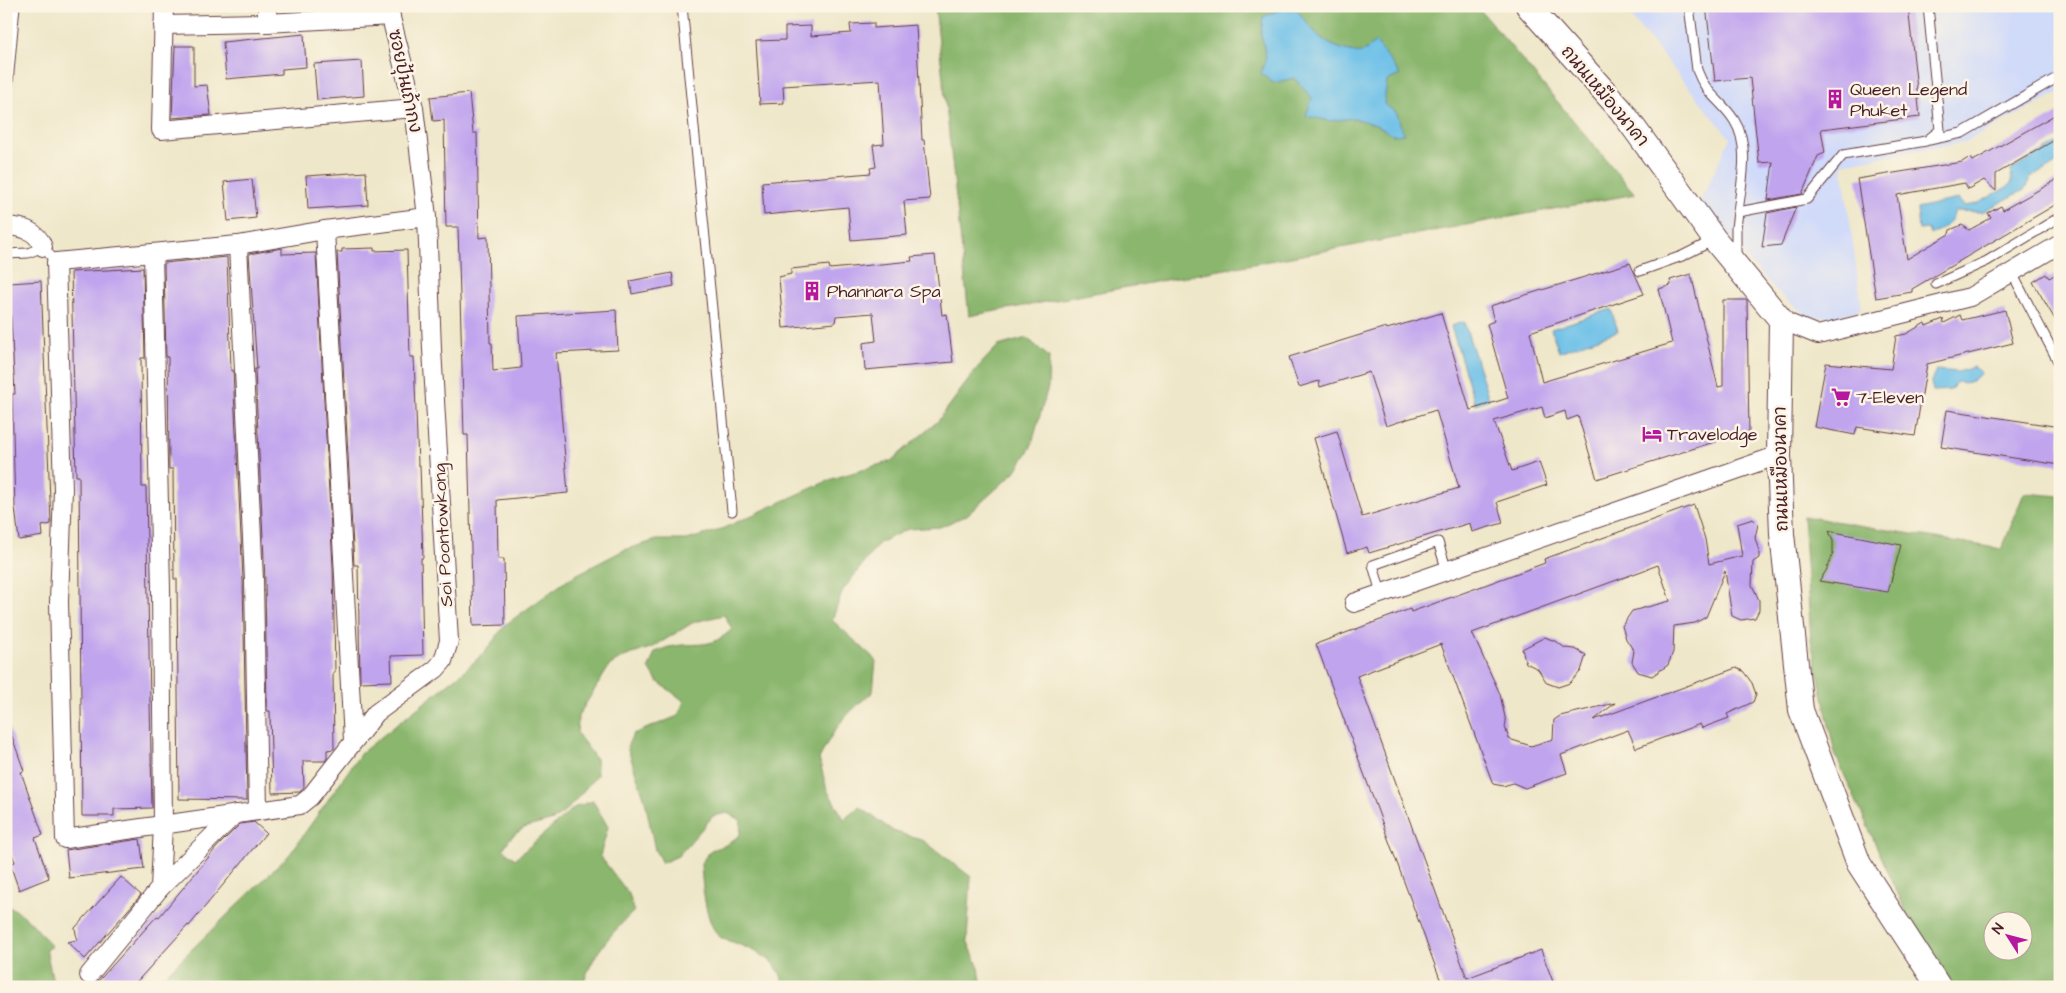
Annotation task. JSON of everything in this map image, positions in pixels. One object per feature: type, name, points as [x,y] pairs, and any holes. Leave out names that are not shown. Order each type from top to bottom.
[{"type":"street","points":[[164,6],[161,130],[414,108]]},
{"type":"street","name":"ถนนเหมืองนาคา","points":[[1528,6],[1621,110],[1715,240],[1782,320],[1779,455],[1782,534],[1801,710],[1859,864],[1939,987]]},
{"type":"street","points":[[163,25],[267,15],[389,11]]},
{"type":"street","name":"ซอยปุ้นเถ้ากง","points":[[389,11],[414,108],[427,216]]},
{"type":"street","points":[[238,245],[254,580],[258,811],[64,839],[59,602],[63,488],[56,262],[238,245],[325,230],[427,216]]},
{"type":"street","name":"Soi Poontowkong","points":[[258,811],[300,805],[310,797],[376,713],[436,669],[443,661],[449,641],[432,348],[427,216]]},
{"type":"street","points":[[6,226],[19,227],[31,231],[43,246]]},
{"type":"street","points":[[325,230],[353,740]]},
{"type":"street","points":[[1782,320],[1818,336],[1970,297],[2060,244]]},
{"type":"street","points":[[154,254],[161,588],[163,825],[160,888]]},
{"type":"street","points":[[1354,603],[1779,455]]},
{"type":"street","points":[[88,976],[160,888],[235,814]]},
{"type":"lane","points":[[6,105],[15,6]]},
{"type":"lane","points":[[682,6],[732,511]]},
{"type":"lane","points":[[1689,6],[1699,77],[1709,94],[1734,120],[1741,135],[1743,148],[1736,228],[1736,264]]},
{"type":"lane","points":[[1926,141],[1940,130],[1928,6]]},
{"type":"lane","points":[[1738,212],[1807,199],[1843,155],[1962,133],[2060,76]]},
{"type":"lane","points":[[1936,284],[1987,261],[2060,217]]},
{"type":"lane","points":[[1640,271],[1682,256],[1715,240]]},
{"type":"lane","points":[[6,254],[28,253],[43,246],[56,262]]},
{"type":"lane","points":[[2012,273],[2060,365]]},
{"type":"lane","points":[[1381,593],[1373,565],[1438,542],[1447,571]]},
{"type":"shaded area","points":[[1622,6],[2060,6],[2060,92],[1965,142],[1842,164],[1862,309],[1836,316],[1809,318],[1782,296],[1750,263],[1700,202],[1730,138]]},
{"type":"green space","points":[[935,6],[1477,6],[1635,194],[969,316]]},
{"type":"green space","points":[[1027,338],[1049,357],[1048,387],[1031,447],[1015,472],[967,515],[940,527],[908,529],[879,543],[843,590],[832,620],[876,660],[873,692],[841,722],[819,759],[827,790],[844,819],[860,807],[893,831],[924,841],[971,877],[967,940],[979,968],[982,987],[784,987],[778,969],[766,957],[720,937],[714,930],[707,912],[701,863],[711,850],[726,845],[740,835],[741,820],[727,813],[713,816],[678,856],[662,863],[655,850],[645,800],[627,747],[633,734],[678,716],[684,701],[657,681],[649,668],[655,652],[679,645],[710,643],[717,640],[732,629],[724,615],[694,622],[653,647],[624,657],[610,665],[578,716],[577,733],[596,759],[597,775],[566,811],[553,820],[524,828],[511,837],[503,849],[515,859],[575,807],[593,801],[608,827],[600,856],[629,894],[634,911],[603,946],[591,965],[582,987],[153,987],[290,854],[361,753],[463,672],[485,652],[505,625],[570,578],[624,550],[657,540],[687,540],[717,531],[832,479],[891,461],[938,421],[978,367],[998,346]]},
{"type":"green space","points":[[2024,493],[2060,496],[2060,987],[1954,987],[1907,914],[1835,754],[1811,641],[1803,516],[2002,549]]},
{"type":"green space","points":[[6,906],[26,917],[52,947],[46,949],[54,987],[6,987]]},
{"type":"water","points":[[1296,9],[1317,34],[1338,48],[1361,53],[1376,42],[1400,75],[1387,81],[1384,104],[1397,113],[1405,134],[1393,135],[1376,125],[1354,118],[1330,121],[1306,116],[1312,98],[1294,78],[1273,83],[1261,73],[1266,57],[1261,34],[1263,17],[1279,10]]},
{"type":"water","points":[[2060,142],[2060,162],[2031,177],[2024,190],[1982,212],[1955,211],[1948,223],[1930,235],[1928,229],[1919,230],[1917,208],[1958,199],[1964,206],[1977,204],[2012,184],[2011,170]]},
{"type":"water","points":[[1611,309],[1618,331],[1559,352],[1551,329]]},
{"type":"water","points":[[1464,322],[1489,399],[1475,404],[1451,326]]},
{"type":"water","points":[[1974,367],[1981,372],[1973,380],[1964,383],[1956,382],[1951,390],[1933,391],[1931,382],[1936,370],[1958,372]]},
{"type":"building","name":"Queen Legend Phuket","points":[[1706,6],[1908,6],[1920,117],[1821,129],[1825,153],[1818,156],[1802,194],[1768,200],[1773,162],[1759,163],[1750,78],[1715,81]]},
{"type":"building","points":[[874,23],[874,28],[916,25],[922,140],[924,140],[930,199],[904,201],[907,235],[851,240],[848,207],[764,215],[762,182],[871,173],[870,168],[876,167],[873,145],[884,144],[880,80],[783,86],[784,103],[760,104],[756,41],[785,40],[785,27],[811,26],[811,36],[851,33],[850,24]]},
{"type":"building","points":[[304,34],[306,67],[282,69],[282,74],[226,79],[223,42]]},
{"type":"building","points":[[175,46],[194,46],[194,86],[207,85],[211,115],[172,118]]},
{"type":"building","points":[[362,61],[364,96],[317,100],[314,64]]},
{"type":"building","points":[[469,93],[473,133],[477,133],[479,238],[488,237],[490,343],[492,343],[493,371],[521,368],[518,316],[616,310],[618,350],[556,353],[568,493],[497,500],[498,559],[504,559],[505,625],[473,626],[468,435],[464,435],[458,227],[446,227],[444,120],[433,121],[430,97]]},
{"type":"building","points":[[2060,112],[2060,137],[1996,174],[1996,191],[1984,180],[1968,189],[1965,183],[1897,195],[1907,259],[1949,234],[1950,230],[1962,225],[1969,230],[1991,218],[1988,213],[2001,206],[2003,210],[2060,178],[2060,202],[1912,289],[1912,292],[1876,298],[1857,179],[1962,162],[1970,157],[1973,161]]},
{"type":"building","points":[[366,172],[368,205],[308,209],[306,176]]},
{"type":"building","points":[[252,179],[256,218],[228,221],[224,182]]},
{"type":"building","points":[[1796,207],[1781,245],[1762,247],[1767,213]]},
{"type":"building","points":[[282,248],[282,254],[316,253],[333,566],[334,749],[327,750],[325,761],[303,761],[304,787],[300,792],[272,793],[270,711],[267,711],[265,580],[255,369],[257,369],[249,254]]},
{"type":"building","points":[[374,248],[374,251],[407,250],[410,357],[414,357],[418,465],[420,465],[423,558],[421,558],[423,655],[391,656],[392,681],[360,682],[358,565],[354,565],[337,252],[342,252],[342,249]]},
{"type":"building","points":[[935,255],[942,315],[947,314],[953,362],[865,370],[863,343],[876,341],[873,313],[836,316],[835,323],[783,328],[779,277],[791,274],[791,269],[829,265],[830,269],[912,261],[911,257]]},
{"type":"building","points":[[227,257],[231,370],[233,370],[243,580],[247,800],[179,799],[177,579],[174,579],[173,469],[169,469],[168,357],[166,357],[164,263]]},
{"type":"building","points":[[1630,263],[1644,294],[1530,332],[1542,382],[1672,343],[1659,289],[1671,285],[1670,280],[1691,274],[1718,387],[1723,386],[1723,300],[1747,300],[1749,437],[1727,438],[1597,479],[1578,416],[1567,420],[1565,411],[1545,418],[1542,407],[1494,421],[1512,471],[1539,462],[1547,485],[1497,502],[1503,523],[1472,532],[1470,523],[1369,553],[1367,547],[1347,553],[1314,438],[1337,431],[1362,517],[1459,488],[1436,410],[1386,426],[1369,372],[1320,387],[1319,381],[1299,387],[1289,357],[1386,327],[1387,329],[1441,313],[1470,410],[1508,398],[1487,324],[1494,321],[1490,306]]},
{"type":"building","points":[[143,268],[145,358],[141,358],[142,487],[146,487],[152,808],[114,809],[114,816],[82,816],[79,476],[76,476],[71,272]]},
{"type":"building","points":[[2060,272],[2060,328],[2033,282],[2046,274],[2049,278]]},
{"type":"building","points":[[672,273],[674,286],[632,294],[630,281]]},
{"type":"building","points":[[41,281],[51,524],[42,526],[43,536],[19,540],[15,508],[12,394],[15,394],[9,283]]},
{"type":"building","points":[[2005,310],[2013,343],[1927,364],[1915,436],[1857,427],[1855,435],[1814,427],[1826,363],[1891,369],[1896,336],[1906,334],[1925,323],[1926,326],[1943,319],[1944,323],[1960,315],[1962,320]]},
{"type":"building","points":[[1947,410],[2060,427],[2060,465],[1941,447]]},
{"type":"building","points":[[1694,505],[1705,539],[1709,564],[1742,556],[1737,524],[1753,519],[1758,524],[1755,538],[1759,558],[1753,562],[1752,585],[1759,600],[1759,610],[1755,618],[1741,620],[1732,616],[1725,571],[1706,617],[1695,623],[1674,626],[1673,652],[1668,665],[1652,676],[1638,672],[1632,662],[1634,651],[1626,639],[1622,626],[1632,611],[1670,601],[1658,565],[1472,633],[1500,694],[1506,722],[1505,727],[1509,739],[1531,746],[1553,739],[1554,720],[1560,716],[1615,703],[1594,720],[1736,668],[1743,671],[1752,683],[1756,694],[1753,702],[1727,714],[1729,718],[1702,728],[1700,724],[1636,748],[1628,730],[1561,755],[1567,773],[1525,788],[1513,783],[1503,786],[1493,784],[1441,644],[1357,676],[1467,978],[1541,950],[1555,987],[1443,987],[1316,644],[1410,609],[1411,612],[1545,563],[1544,559]]},
{"type":"building","points":[[1829,531],[1901,545],[1888,592],[1819,581],[1826,571],[1833,553],[1833,541]]},
{"type":"building","points":[[1545,637],[1565,648],[1575,649],[1586,655],[1581,671],[1570,683],[1558,687],[1547,683],[1538,669],[1526,663],[1522,649]]},
{"type":"building","points":[[8,725],[24,771],[21,772],[43,835],[35,838],[49,878],[19,890],[10,864],[15,862],[6,838],[6,726]]},
{"type":"building","points":[[254,822],[266,833],[189,926],[132,987],[93,987],[157,916],[159,917],[217,847],[240,824]]},
{"type":"building","points":[[140,839],[144,869],[69,878],[66,850]]},
{"type":"building","points":[[121,877],[141,895],[85,959],[67,942],[77,940],[75,928]]},
{"type":"place","name":"Queen Legend Phuket","points":[[1835,99]]},
{"type":"place","name":"Phannara Spa","points":[[812,291]]},
{"type":"place","name":"7-Eleven","points":[[1841,397]]},
{"type":"place","name":"Travelodge","points":[[1652,434]]}]
